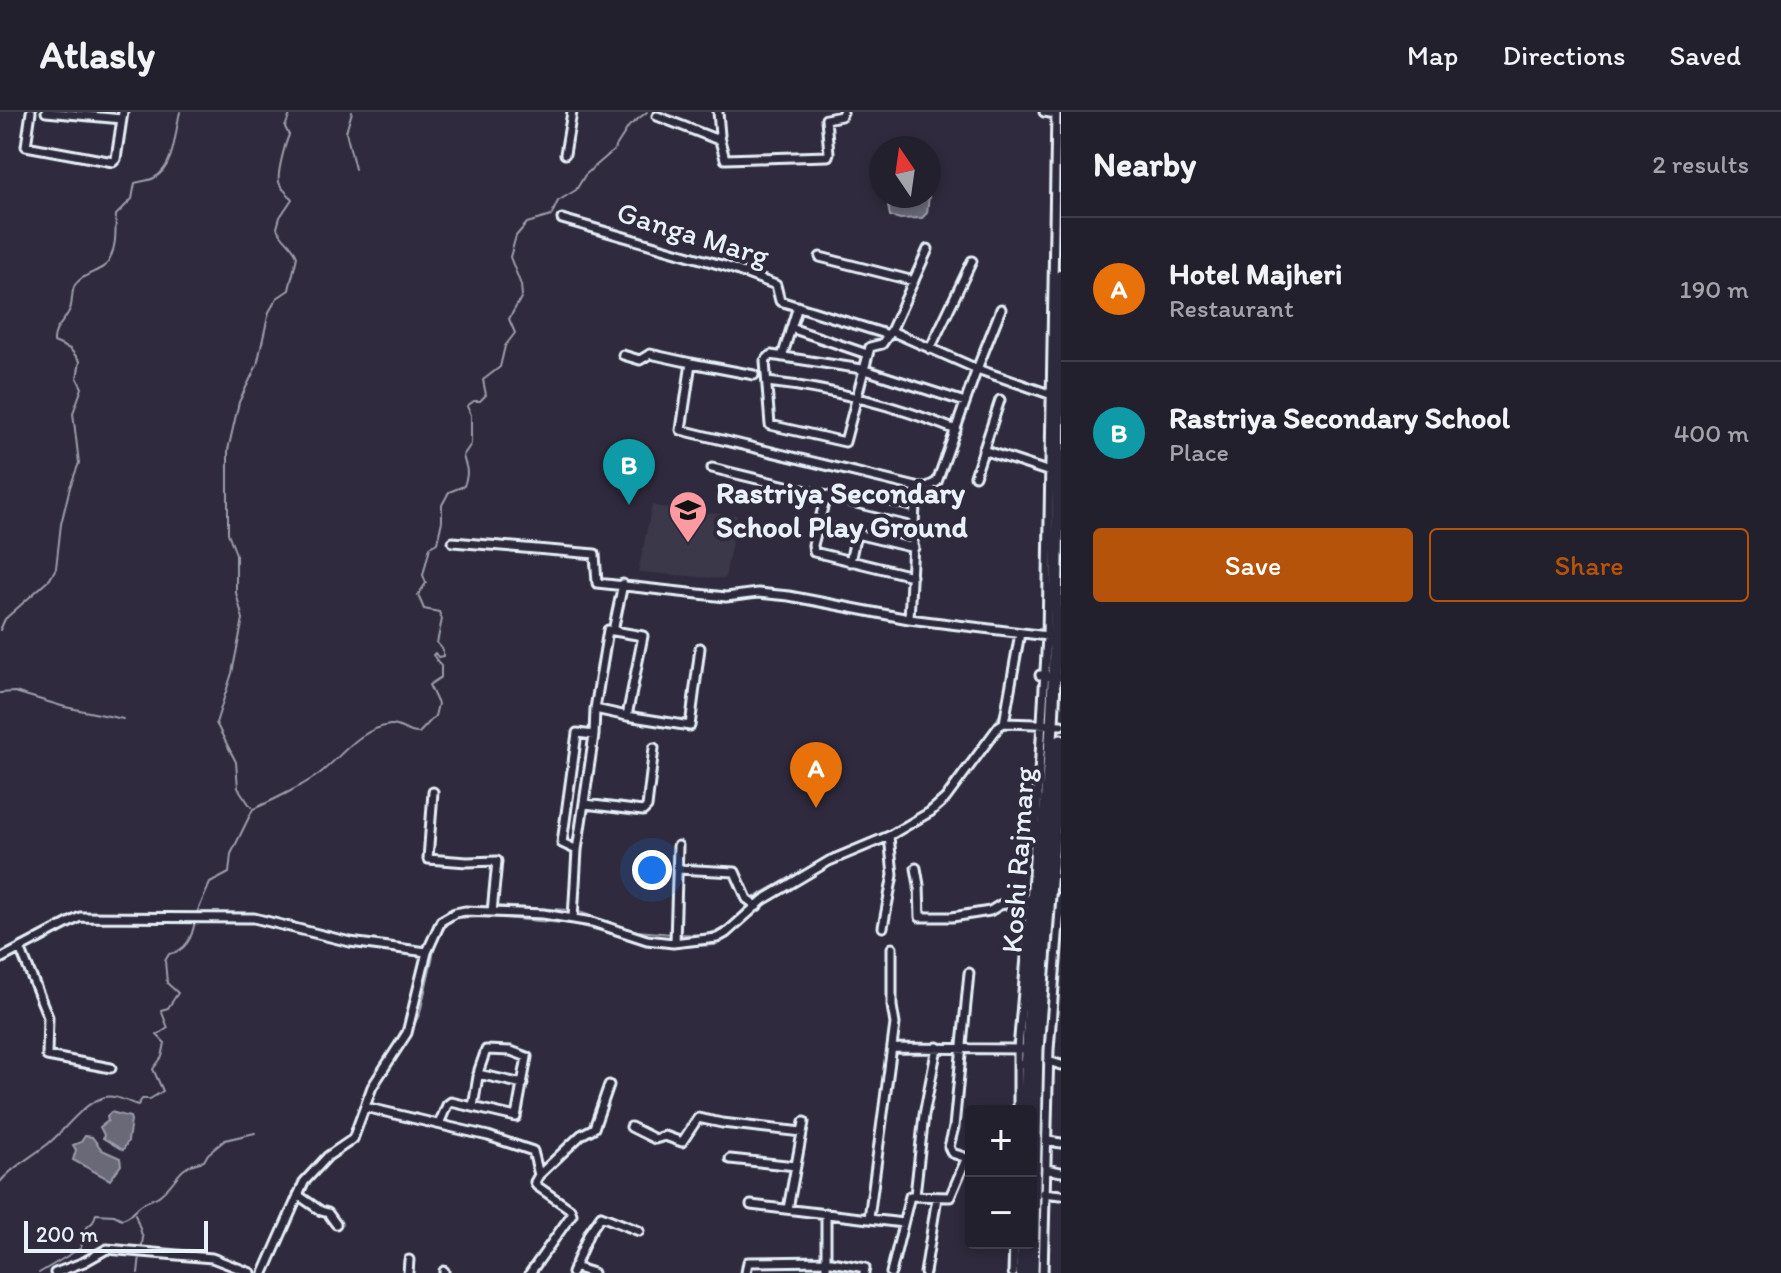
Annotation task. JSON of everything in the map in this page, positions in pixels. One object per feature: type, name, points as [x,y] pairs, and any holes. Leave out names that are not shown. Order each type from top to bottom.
[{"type":"main road","name":"Koshi Rajmarg","points":[[1037,1177],[1033,1050],[1052,725],[1050,676],[1061,276]]},
{"type":"main road","name":"Koshi Rajmarg","points":[[1027,1105],[1061,741]]},
{"type":"main road","points":[[1022,1273],[1023,1249]]},
{"type":"main road","name":"Koshi Rajmarg","points":[[1032,1273],[1033,1249]]},
{"type":"street","points":[[31,112],[26,146],[113,162],[116,159],[123,115],[46,112]]},
{"type":"street","points":[[565,154],[572,112]]},
{"type":"street","points":[[718,112],[719,137],[725,159],[828,156],[826,119],[841,116],[843,112]]},
{"type":"street","points":[[1044,112],[1056,113],[1059,148],[1057,396],[1050,472],[1047,636],[1050,676]]},
{"type":"street","points":[[657,116],[713,139],[719,137]]},
{"type":"street","name":"Ganga Marg","points":[[562,219],[725,266],[776,285],[780,301],[890,333],[977,369],[1057,396]]},
{"type":"street","points":[[928,249],[890,333],[882,344],[870,347],[862,369],[845,442],[770,425],[767,357],[862,369],[965,402]]},
{"type":"street","points":[[820,257],[914,281]]},
{"type":"street","points":[[930,349],[972,261]]},
{"type":"street","points":[[782,357],[798,306]]},
{"type":"street","points":[[691,363],[681,430],[916,487],[927,487],[937,482],[1001,309]]},
{"type":"street","points":[[791,328],[867,354]]},
{"type":"street","points":[[623,355],[640,360],[650,354],[754,375]]},
{"type":"street","points":[[767,382],[816,387],[930,419],[956,430]]},
{"type":"street","points":[[975,476],[1000,400]]},
{"type":"street","points":[[983,450],[1050,472]]},
{"type":"street","points":[[712,468],[914,517]]},
{"type":"street","points":[[909,619],[916,487]]},
{"type":"street","points":[[826,496],[813,545],[814,552],[912,576]]},
{"type":"street","points":[[819,525],[914,548]]},
{"type":"street","points":[[850,562],[856,534]]},
{"type":"street","points":[[453,542],[595,554],[597,583],[726,597],[758,593],[789,596],[909,619],[1047,636]]},
{"type":"street","points":[[613,631],[623,584]]},
{"type":"street","points":[[573,918],[577,850],[608,630],[643,636],[627,716]]},
{"type":"street","points":[[264,1273],[298,1195],[315,1167],[353,1139],[372,1087],[407,1033],[427,952],[441,921],[465,911],[492,912],[573,918],[647,940],[675,942],[717,938],[757,906],[829,861],[889,836],[930,812],[946,798],[1004,723],[1020,633]]},
{"type":"street","points":[[595,709],[690,726],[700,648]]},
{"type":"street","points":[[1004,723],[1052,725],[1031,899],[1033,1050]]},
{"type":"street","points":[[577,850],[562,843],[577,733],[594,735]]},
{"type":"street","points":[[585,804],[643,811],[647,807],[654,748]]},
{"type":"street","points":[[433,792],[428,859],[497,861],[492,912]]},
{"type":"street","points":[[883,927],[893,875],[889,836]]},
{"type":"street","points":[[675,942],[678,846]]},
{"type":"street","points":[[916,868],[920,917],[952,917],[990,911],[1000,905],[1031,899]]},
{"type":"street","points":[[677,869],[735,872],[747,899],[757,906]]},
{"type":"street","points":[[1019,1105],[1060,917],[1061,897]]},
{"type":"street","points":[[0,959],[80,917],[254,918],[350,942],[427,952]]},
{"type":"street","points":[[20,948],[48,1017],[47,1056],[111,1068]]},
{"type":"street","points":[[869,1218],[895,1024],[892,948]]},
{"type":"street","points":[[965,1157],[952,1153],[949,1147],[954,1127],[969,973]]},
{"type":"street","points":[[915,1195],[928,1089],[937,1047]]},
{"type":"street","points":[[892,1048],[1033,1050],[1048,1061],[1061,1065]]},
{"type":"street","points":[[439,1124],[451,1102],[516,1117],[527,1057],[511,1051],[486,1050],[478,1074],[473,1107]]},
{"type":"street","points":[[1043,1273],[1037,1192],[1046,1169],[1048,1061]]},
{"type":"street","points":[[478,1074],[523,1084]]},
{"type":"street","points":[[530,1273],[572,1214],[570,1209],[535,1182],[581,1135],[594,1128],[609,1085]]},
{"type":"street","points":[[365,1107],[533,1151],[539,1175]]},
{"type":"street","points":[[631,1127],[655,1139],[665,1136],[682,1142],[698,1118],[802,1132]]},
{"type":"street","points":[[788,1209],[804,1122]]},
{"type":"street","points":[[1048,1141],[1061,1143]]},
{"type":"street","points":[[730,1159],[796,1166]]},
{"type":"street","points":[[891,1273],[909,1197],[947,1198],[952,1195],[965,1162]]},
{"type":"street","points":[[1046,1169],[1061,1172]]},
{"type":"street","points":[[1037,1192],[1061,1195]]},
{"type":"street","points":[[298,1195],[328,1213],[336,1224]]},
{"type":"street","points":[[925,1273],[937,1197]]},
{"type":"street","points":[[751,1205],[903,1223]]},
{"type":"street","points":[[826,1213],[826,1273]]},
{"type":"street","points":[[593,1273],[573,1270],[589,1233],[601,1216],[639,1231]]},
{"type":"street","points":[[55,1273],[107,1249],[212,1258],[251,1273]]},
{"type":"street","points":[[1013,1273],[1014,1249]]},
{"type":"street","points":[[408,1273],[409,1260]]},
{"type":"street","points":[[746,1273],[748,1262],[826,1261],[865,1268],[864,1273]]},
{"type":"shaded area","name":"Rastriya Secondary School Play Ground","points":[[652,505],[737,515],[725,579],[638,572]]},
{"type":"water","points":[[888,208],[928,208],[922,218],[890,216]]},
{"type":"water","points":[[111,1112],[130,1117],[131,1120],[128,1141],[123,1150],[103,1138],[100,1127],[108,1121]]},
{"type":"water","points":[[85,1136],[92,1137],[102,1150],[120,1158],[121,1165],[110,1180],[73,1160],[76,1150],[73,1145]]},
{"type":"waterway","points":[[0,630],[5,619],[50,579],[56,568],[61,524],[79,463],[73,413],[82,388],[77,378],[80,361],[70,349],[54,342],[55,333],[70,309],[75,285],[83,277],[104,267],[110,259],[115,242],[116,215],[132,199],[135,183],[154,178],[166,166],[180,112]]},
{"type":"waterway","points":[[251,807],[238,788],[236,762],[216,723],[232,673],[243,619],[236,593],[236,554],[228,533],[228,450],[239,402],[257,365],[269,312],[277,298],[289,290],[297,258],[277,228],[292,199],[279,182],[289,135],[285,127],[291,112]]},
{"type":"waterway","points":[[352,112],[346,132],[355,169]]},
{"type":"waterway","points":[[196,915],[210,883],[229,873],[231,854],[253,809],[313,778],[369,732],[390,725],[419,733],[435,716],[438,704],[429,685],[441,677],[441,666],[433,655],[443,656],[443,650],[437,643],[442,619],[439,612],[424,609],[418,595],[426,583],[423,575],[430,547],[437,543],[442,505],[449,492],[464,486],[466,481],[463,456],[471,444],[471,415],[467,406],[486,395],[483,380],[500,367],[505,346],[515,333],[509,319],[522,296],[510,257],[516,236],[527,223],[551,216],[558,201],[576,190],[585,175],[613,151],[629,126],[647,112]]},
{"type":"waterway","points":[[753,898],[837,852],[895,828],[919,814],[940,796],[995,723],[1002,711],[1007,689]]},
{"type":"waterway","points":[[0,693],[15,692],[65,707],[123,719]]},
{"type":"waterway","points":[[678,934],[718,931],[748,905]]},
{"type":"waterway","points":[[496,906],[569,910]]},
{"type":"waterway","points":[[469,908],[488,907]]},
{"type":"waterway","points":[[426,945],[438,919],[463,908]]},
{"type":"waterway","points":[[576,911],[637,931],[672,934]]},
{"type":"waterway","points":[[410,1033],[420,1013],[436,942],[448,922],[456,918],[490,917],[574,924],[643,942]]},
{"type":"waterway","points":[[0,1182],[94,1102],[111,1097],[138,1105],[142,1099],[150,1099],[163,1091],[153,1069],[162,1057],[165,1043],[157,1035],[168,1028],[161,1010],[168,1008],[178,993],[167,983],[165,961],[169,954],[187,943],[195,921]]},
{"type":"waterway","points":[[649,944],[678,947],[715,945]]},
{"type":"waterway","points":[[382,1065],[406,1022]]},
{"type":"waterway","points":[[39,1273],[81,1248],[85,1229],[96,1214],[126,1218],[142,1204],[160,1195],[183,1170],[204,1161],[225,1140],[255,1133]]},
{"type":"waterway","points":[[135,1214],[143,1238],[141,1250]]},
{"type":"waterway","points":[[138,1273],[140,1255]]},
{"type":"place","name":"Rastriya Secondary School","points":[[629,505]]},
{"type":"place","name":"Rastriya Secondary School Play Ground","points":[[688,544]]},
{"type":"place","name":"Hotel Majheri","points":[[816,808]]}]
